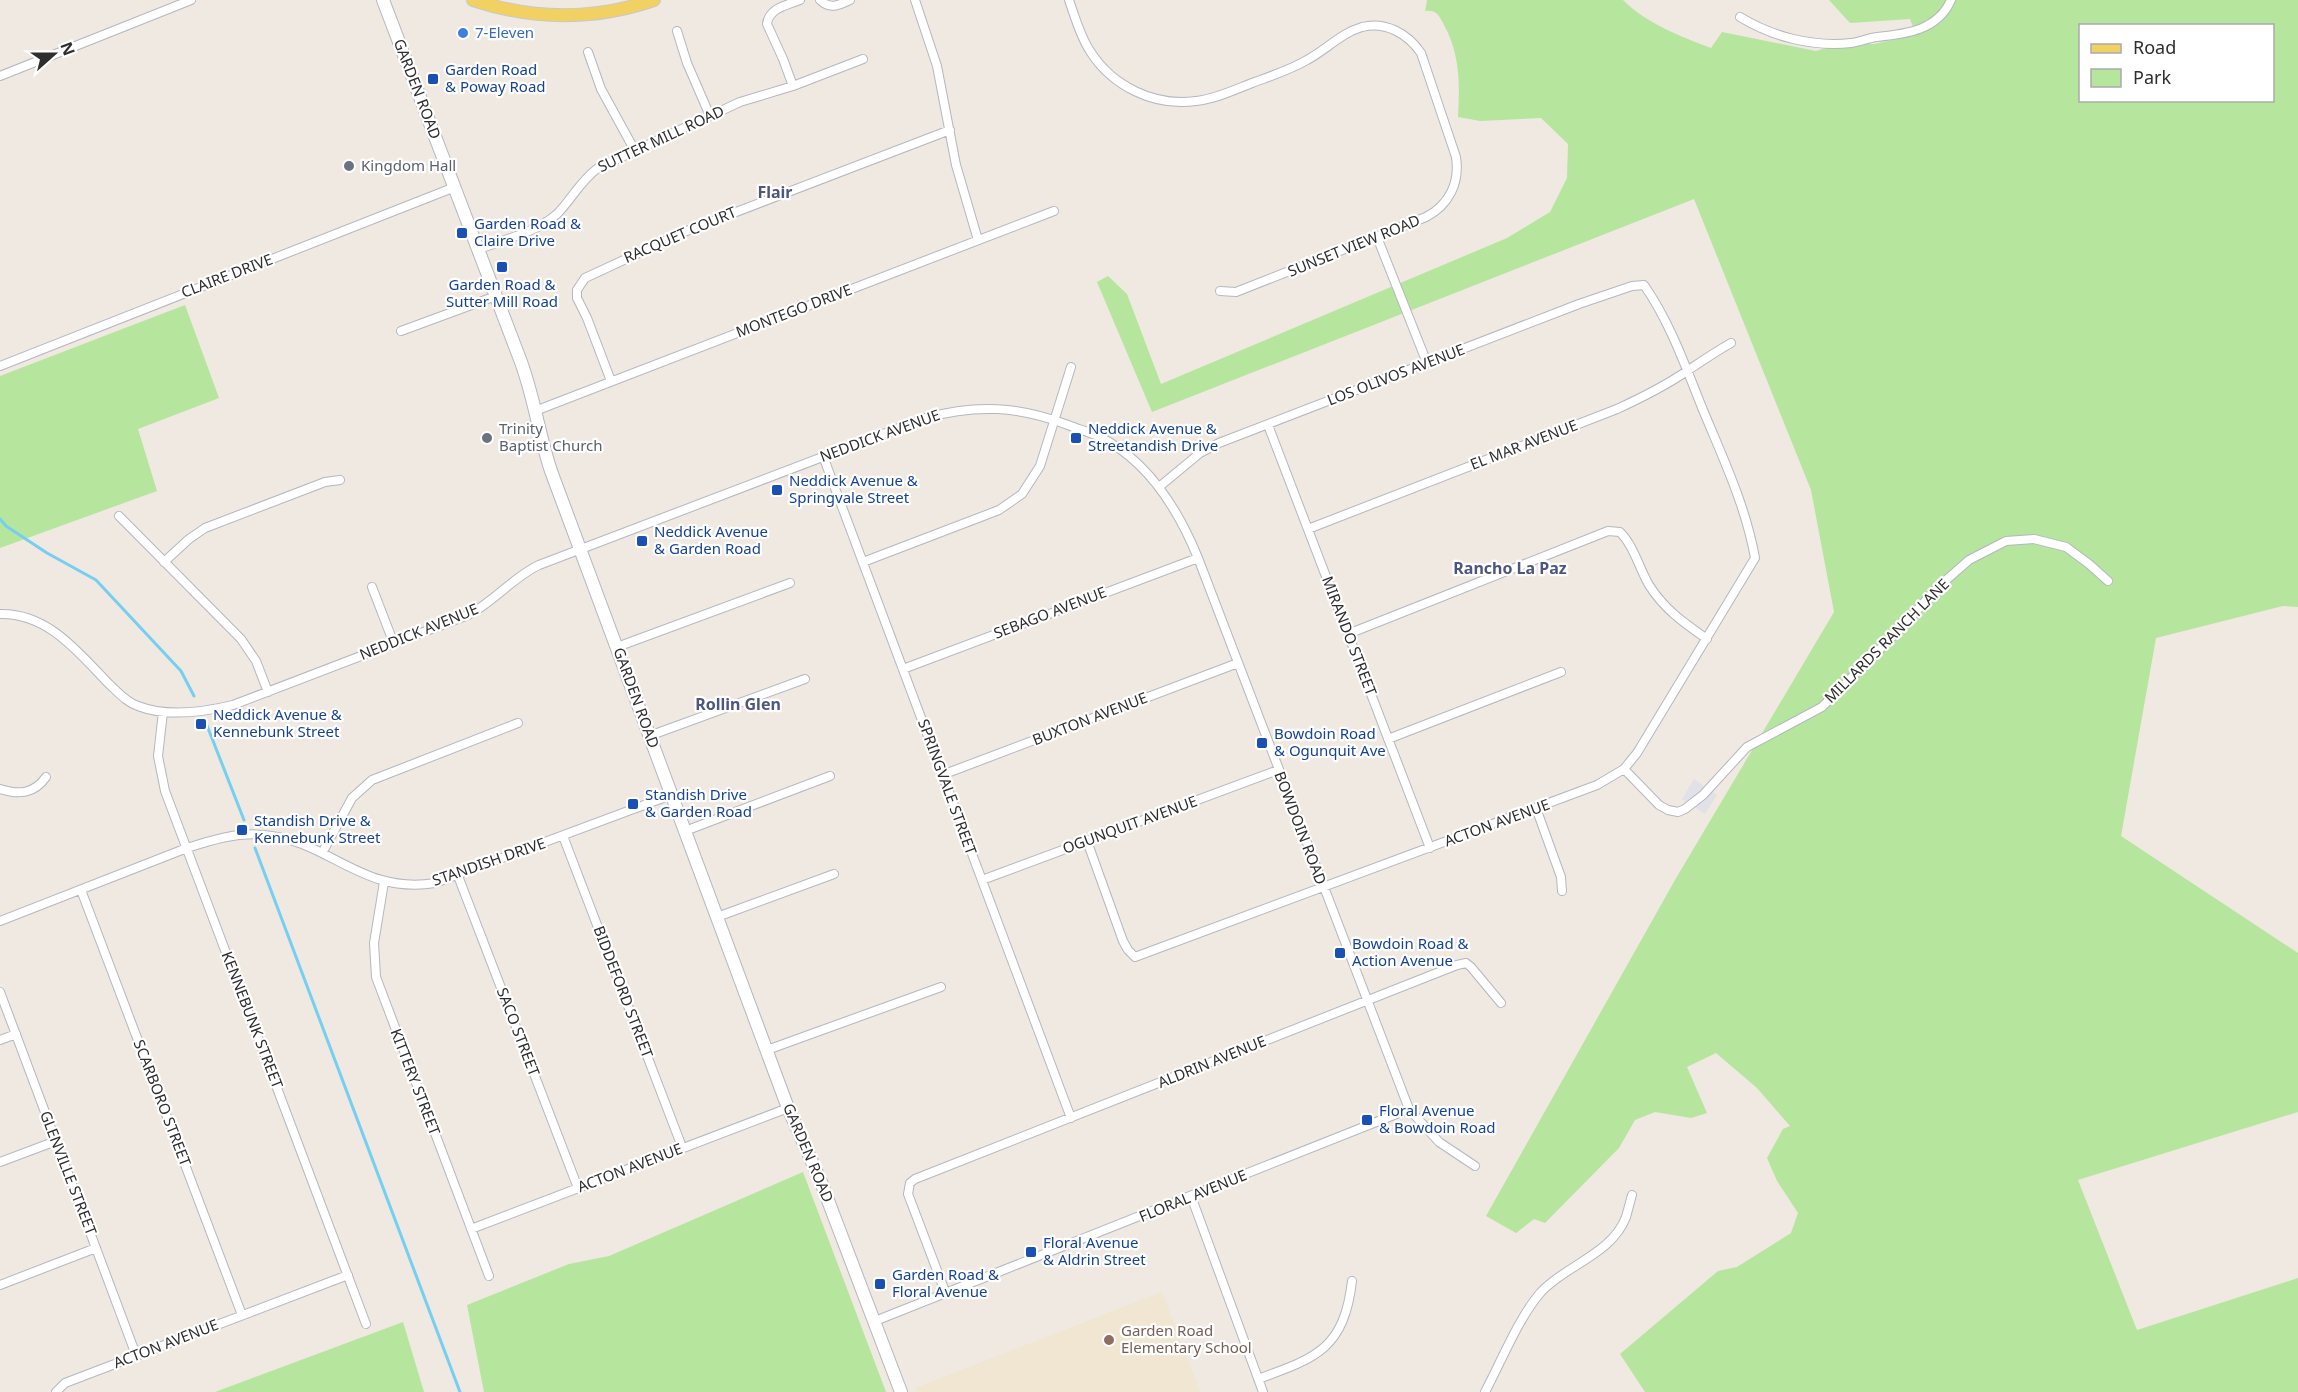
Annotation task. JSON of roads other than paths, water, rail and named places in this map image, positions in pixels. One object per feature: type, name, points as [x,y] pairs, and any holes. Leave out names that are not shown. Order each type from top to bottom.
[{"type":"main road","points":[[473,0],[517,12],[566,16],[615,11],[654,0]]},
{"type":"street","points":[[0,76],[191,0]]},
{"type":"street","name":"GARDEN ROAD","points":[[383,0],[523,367],[542,444],[788,1108],[821,1182],[901,1392]]},
{"type":"street","points":[[793,86],[767,24],[770,14],[775,10],[800,0]]},
{"type":"street","points":[[820,0],[834,7],[850,0]]},
{"type":"street","points":[[915,0],[937,66],[960,181],[978,240]]},
{"type":"street","name":"SUNSET VIEW ROAD","points":[[1069,0],[1086,44],[1101,66],[1126,87],[1160,100],[1190,102],[1222,95],[1290,69],[1317,54],[1345,34],[1369,26],[1387,28],[1401,33],[1417,47],[1456,158],[1455,183],[1448,198],[1432,214],[1377,237],[1236,292],[1220,291]]},
{"type":"street","points":[[1740,17],[1761,30],[1788,38],[1831,44],[1853,43],[1925,28],[1938,19],[1948,8],[1951,0]]},
{"type":"street","points":[[677,32],[687,63],[710,116]]},
{"type":"street","points":[[588,52],[601,89],[635,151]]},
{"type":"street","name":"SUTTER MILL ROAD","points":[[478,249],[546,222],[558,213],[578,185],[591,173],[635,151],[740,102],[793,86],[863,58]]},
{"type":"street","name":"RACQUET COURT","points":[[611,381],[577,298],[580,282],[585,278],[669,238],[950,130]]},
{"type":"street","name":"CLAIRE DRIVE","points":[[0,366],[455,187]]},
{"type":"street","name":"MONTEGO DRIVE","points":[[535,411],[1054,211]]},
{"type":"street","points":[[1377,237],[1427,363]]},
{"type":"street","name":"LOS OLIVOS AVENUE","points":[[1159,487],[1209,448],[1585,302],[1632,286],[1644,285],[1655,300],[1687,371]]},
{"type":"street","points":[[401,332],[496,296]]},
{"type":"street","name":"EL MAR AVENUE","points":[[1308,529],[1617,409],[1650,393],[1731,344]]},
{"type":"street","points":[[863,562],[999,510],[1022,494],[1040,466],[1071,367]]},
{"type":"street","name":"ACTON AVENUE","points":[[1087,841],[1124,941],[1128,950],[1135,957],[1597,786],[1624,769],[1637,753],[1755,558],[1751,534],[1687,371]]},
{"type":"street","name":"NEDDICK AVENUE","points":[[0,614],[26,617],[63,637],[129,702],[163,712],[218,708],[268,692],[476,611],[531,568],[925,418],[955,411],[1006,409],[1026,411],[1054,419]]},
{"type":"street","name":"BOWDOIN ROAD","points":[[1054,419],[1112,444],[1134,461],[1159,487],[1178,513],[1198,558],[1409,1109],[1439,1142],[1475,1166]]},
{"type":"street","name":"MIRANDO STREET","points":[[1268,424],[1430,848]]},
{"type":"street","name":"SPRINGVALE STREET","points":[[824,456],[1071,1118]]},
{"type":"street","points":[[164,562],[195,533],[325,482],[340,480]]},
{"type":"street","points":[[119,516],[241,639],[256,661],[268,692]]},
{"type":"street","points":[[1348,634],[1608,531],[1620,532],[1628,539],[1649,584],[1665,606],[1707,639]]},
{"type":"street","name":"MILLARDS RANCH LANE","points":[[1624,769],[1659,805],[1678,812],[1685,809],[1703,795],[1747,747],[1822,707],[1903,626],[1936,589],[1970,560],[2006,541],[2034,539],[2066,548],[2108,581]]},
{"type":"street","name":"SEBAGO AVENUE","points":[[903,669],[1198,558]]},
{"type":"street","points":[[617,647],[790,583]]},
{"type":"street","points":[[372,587],[394,644]]},
{"type":"street","name":"BUXTON AVENUE","points":[[942,775],[1238,663]]},
{"type":"street","points":[[1388,739],[1561,672]]},
{"type":"street","points":[[650,736],[805,679]]},
{"type":"street","name":"KENNEBUNK STREET","points":[[163,712],[159,768],[165,791],[366,1324]]},
{"type":"street","points":[[322,854],[352,798],[372,780],[519,723]]},
{"type":"street","name":"OGUNQUIT AVENUE","points":[[982,880],[1278,770]]},
{"type":"street","points":[[685,831],[830,776]]},
{"type":"street","points":[[0,789],[23,793],[31,791],[42,784],[46,777]]},
{"type":"street","name":"STANDISH DRIVE","points":[[0,921],[187,848],[226,837],[253,834],[291,840],[384,882],[425,884],[458,876],[672,795]]},
{"type":"street","points":[[1536,808],[1561,877],[1562,891]]},
{"type":"street","name":"BIDDEFORD STREET","points":[[563,836],[682,1147]]},
{"type":"street","points":[[717,917],[834,874]]},
{"type":"street","name":"SACO STREET","points":[[458,876],[578,1188]]},
{"type":"street","name":"KITTERY STREET","points":[[384,882],[374,943],[376,977],[489,1276]]},
{"type":"street","name":"SCARBORO STREET","points":[[81,890],[242,1315]]},
{"type":"street","name":"ALDRIN AVENUE","points":[[946,1294],[908,1194],[910,1183],[923,1175],[1457,964],[1466,963],[1501,1003]]},
{"type":"street","points":[[767,1050],[941,987]]},
{"type":"street","name":"GLENVILLE STREET","points":[[0,992],[136,1355]]},
{"type":"street","points":[[0,1040],[16,1034]]},
{"type":"street","name":"ACTON AVENUE","points":[[471,1229],[788,1108]]},
{"type":"street","name":"FLORAL AVENUE","points":[[875,1321],[1409,1109]]},
{"type":"street","points":[[0,1162],[56,1141]]},
{"type":"street","points":[[1485,1392],[1535,1301],[1560,1275],[1602,1248],[1611,1239],[1626,1217],[1632,1195]]},
{"type":"street","points":[[1191,1196],[1263,1392]]},
{"type":"street","points":[[0,1285],[96,1248]]},
{"type":"street","name":"ACTON AVENUE","points":[[56,1392],[65,1383],[348,1275]]},
{"type":"street","points":[[1258,1379],[1309,1359],[1330,1343],[1348,1305],[1352,1281]]},
{"type":"waterway","points":[[0,519],[6,526],[47,553],[96,580],[181,671],[194,696]]},
{"type":"waterway","points":[[206,723],[244,820]]},
{"type":"waterway","points":[[255,848],[460,1392]]},
{"type":"place","name":"7-Eleven","points":[[463,33]]},
{"type":"place","name":"Garden Road & Poway Road","points":[[433,79]]},
{"type":"place","name":"Kingdom Hall","points":[[349,166]]},
{"type":"place","name":"Garden Road & Claire Drive","points":[[462,233]]},
{"type":"place","name":"Garden Road & Sutter Mill Road","points":[[502,267]]},
{"type":"place","name":"Trinity Baptist Church","points":[[487,438]]},
{"type":"place","name":"Neddick Avenue & Streetandish Drive","points":[[1076,438]]},
{"type":"place","name":"Neddick Avenue & Springvale Street","points":[[777,490]]},
{"type":"place","name":"Neddick Avenue & Garden Road","points":[[642,541]]},
{"type":"place","name":"Neddick Avenue & Kennebunk Street","points":[[201,724]]},
{"type":"place","name":"Bowdoin Road & Ogunquit Ave","points":[[1262,743]]},
{"type":"place","name":"Standish Drive & Garden Road","points":[[633,804]]},
{"type":"place","name":"Standish Drive & Kennebunk Street","points":[[242,830]]},
{"type":"place","name":"Bowdoin Road & Action Avenue","points":[[1340,953]]},
{"type":"place","name":"Floral Avenue & Bowdoin Road","points":[[1367,1120]]},
{"type":"place","name":"Floral Avenue & Aldrin Street","points":[[1031,1252]]},
{"type":"place","name":"Garden Road & Floral Avenue","points":[[880,1284]]},
{"type":"place","name":"Garden Road Elementary School","points":[[1109,1340]]},
{"type":"district","name":"Flair","points":[[775,192]]},
{"type":"district","name":"Rancho La Paz","points":[[1510,568]]},
{"type":"district","name":"Rollin Glen","points":[[738,704]]}]
